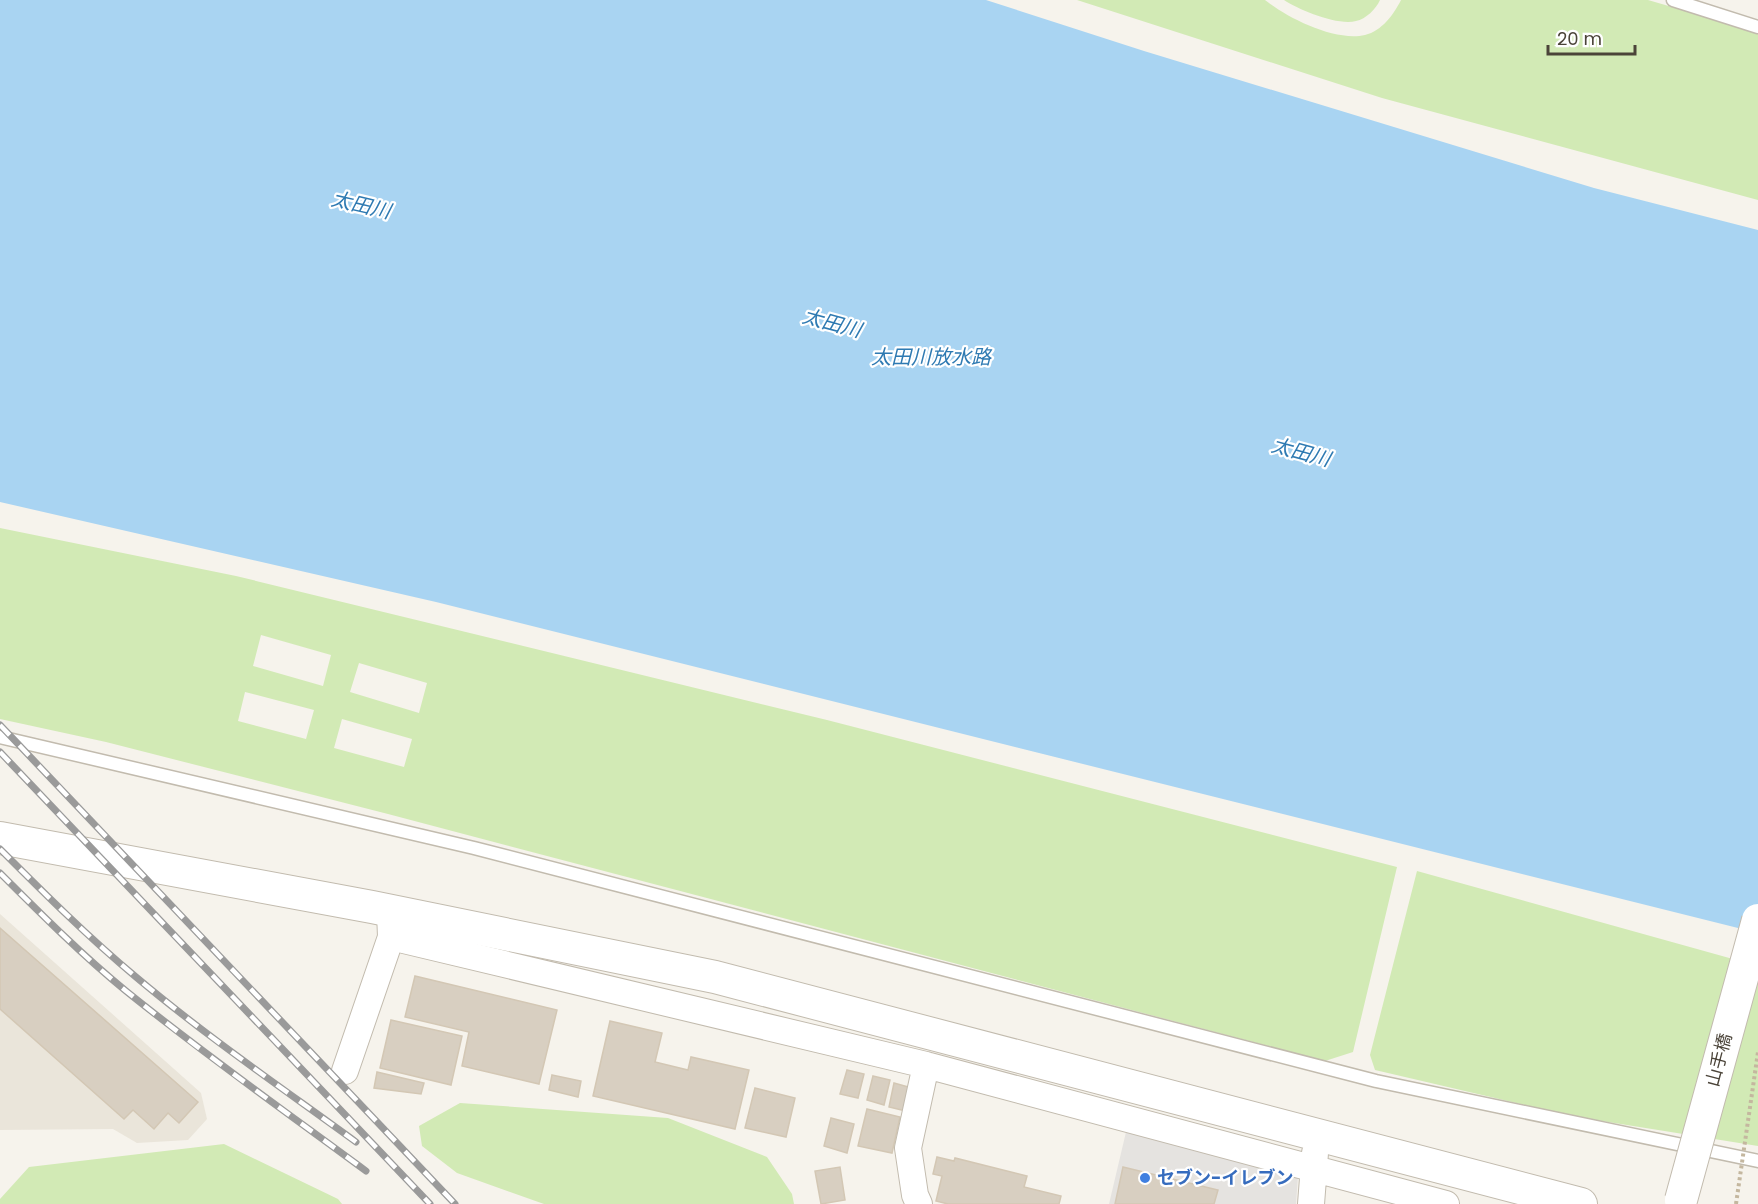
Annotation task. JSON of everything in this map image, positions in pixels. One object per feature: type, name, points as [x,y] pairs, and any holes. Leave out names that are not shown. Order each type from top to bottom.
[{"type":"street","points":[[0,838],[200,876],[391,924],[1446,1204]]},
{"type":"street","name":"山手橋","points":[[1681,1202],[1758,920]]},
{"type":"street","points":[[345,1071],[391,924]]},
{"type":"street","points":[[391,924],[715,977],[1581,1204]]},
{"type":"street","points":[[919,1204],[915,1195],[908,1148],[926,1065]]},
{"type":"street","points":[[1311,1204],[1316,1133]]},
{"type":"lane","points":[[1673,0],[1758,27]]},
{"type":"lane","points":[[0,737],[474,848],[1376,1081],[1758,1161]]},
{"type":"path","points":[[1736,1204],[1758,1052]]},
{"type":"shaded area","points":[[0,914],[201,1093],[207,1119],[188,1140],[137,1143],[113,1129],[0,1130]]},
{"type":"shaded area","points":[[1126,1132],[1298,1176],[1296,1204],[1214,1204],[1217,1190],[1123,1167],[1115,1204],[1109,1204]]},
{"type":"green space","points":[[1077,0],[1265,0],[1312,27],[1326,32],[1353,36],[1365,35],[1377,30],[1391,16],[1401,0],[1648,0],[1758,32],[1758,200],[1382,98]]},
{"type":"green space","points":[[1284,0],[1380,0],[1367,16],[1348,22],[1319,16]]},
{"type":"green space","points":[[0,528],[236,576],[827,720],[1397,867],[1353,1052],[1325,1061],[388,814],[106,742],[0,719]],"holes":[[[261,635],[331,655],[323,686],[253,666]],[[359,663],[427,683],[419,713],[350,692]],[[245,692],[314,710],[306,739],[238,721]],[[342,719],[412,739],[404,767],[334,748]]]},
{"type":"green space","points":[[1417,871],[1758,966],[1758,1146],[1577,1117],[1375,1070],[1370,1055]]},
{"type":"green space","points":[[460,1103],[668,1118],[767,1157],[792,1194],[794,1204],[544,1204],[457,1173],[422,1146],[419,1126]]},
{"type":"green space","points":[[224,1144],[338,1199],[342,1204],[0,1204],[0,1199],[29,1167]]},
{"type":"water","name":"太田川放水路","points":[[0,0],[986,0],[1144,51],[1594,188],[1758,230],[1758,933],[436,602],[0,502]]},
{"type":"building","points":[[0,928],[198,1102],[179,1123],[168,1113],[154,1129],[133,1110],[124,1119],[0,1009]]},
{"type":"building","points":[[415,976],[557,1010],[539,1084],[462,1066],[469,1032],[405,1017]]},
{"type":"building","points":[[391,1020],[462,1036],[451,1085],[380,1068]]},
{"type":"building","points":[[610,1021],[662,1033],[655,1062],[688,1070],[691,1057],[749,1070],[735,1129],[593,1096]]},
{"type":"building","points":[[847,1070],[864,1074],[858,1098],[840,1094]]},
{"type":"building","points":[[377,1072],[424,1083],[421,1094],[374,1088]]},
{"type":"building","points":[[552,1075],[581,1081],[578,1097],[549,1090]]},
{"type":"building","points":[[873,1076],[890,1080],[884,1105],[867,1100]]},
{"type":"building","points":[[894,1083],[912,1088],[906,1111],[889,1107]]},
{"type":"building","points":[[755,1088],[795,1098],[786,1137],[745,1128]]},
{"type":"building","points":[[867,1109],[900,1117],[892,1153],[858,1146]]},
{"type":"building","points":[[831,1118],[854,1124],[847,1153],[824,1146]]},
{"type":"building","points":[[937,1157],[954,1161],[955,1158],[1027,1176],[1024,1187],[1061,1196],[1059,1204],[948,1204],[936,1201],[942,1176],[933,1174]]},
{"type":"building","points":[[840,1167],[845,1200],[821,1204],[815,1171]]},
{"type":"building","name":"セブン-イレブン","points":[[1123,1167],[1218,1190],[1214,1204],[1115,1204]]},
{"type":"railway","points":[[0,725],[455,1204]]},
{"type":"railway","points":[[0,752],[430,1204]]},
{"type":"railway","points":[[0,849],[83,931],[136,977],[217,1041],[356,1142]]},
{"type":"railway","points":[[0,873],[78,949],[126,991],[215,1060],[366,1171]]},
{"type":"place","name":"セブン-イレブン","points":[[1145,1178]]},
{"type":"water label","name":"太田川","points":[[361,205]]},
{"type":"water label","name":"太田川","points":[[832,323]]},
{"type":"water label","name":"太田川","points":[[1301,452]]}]
